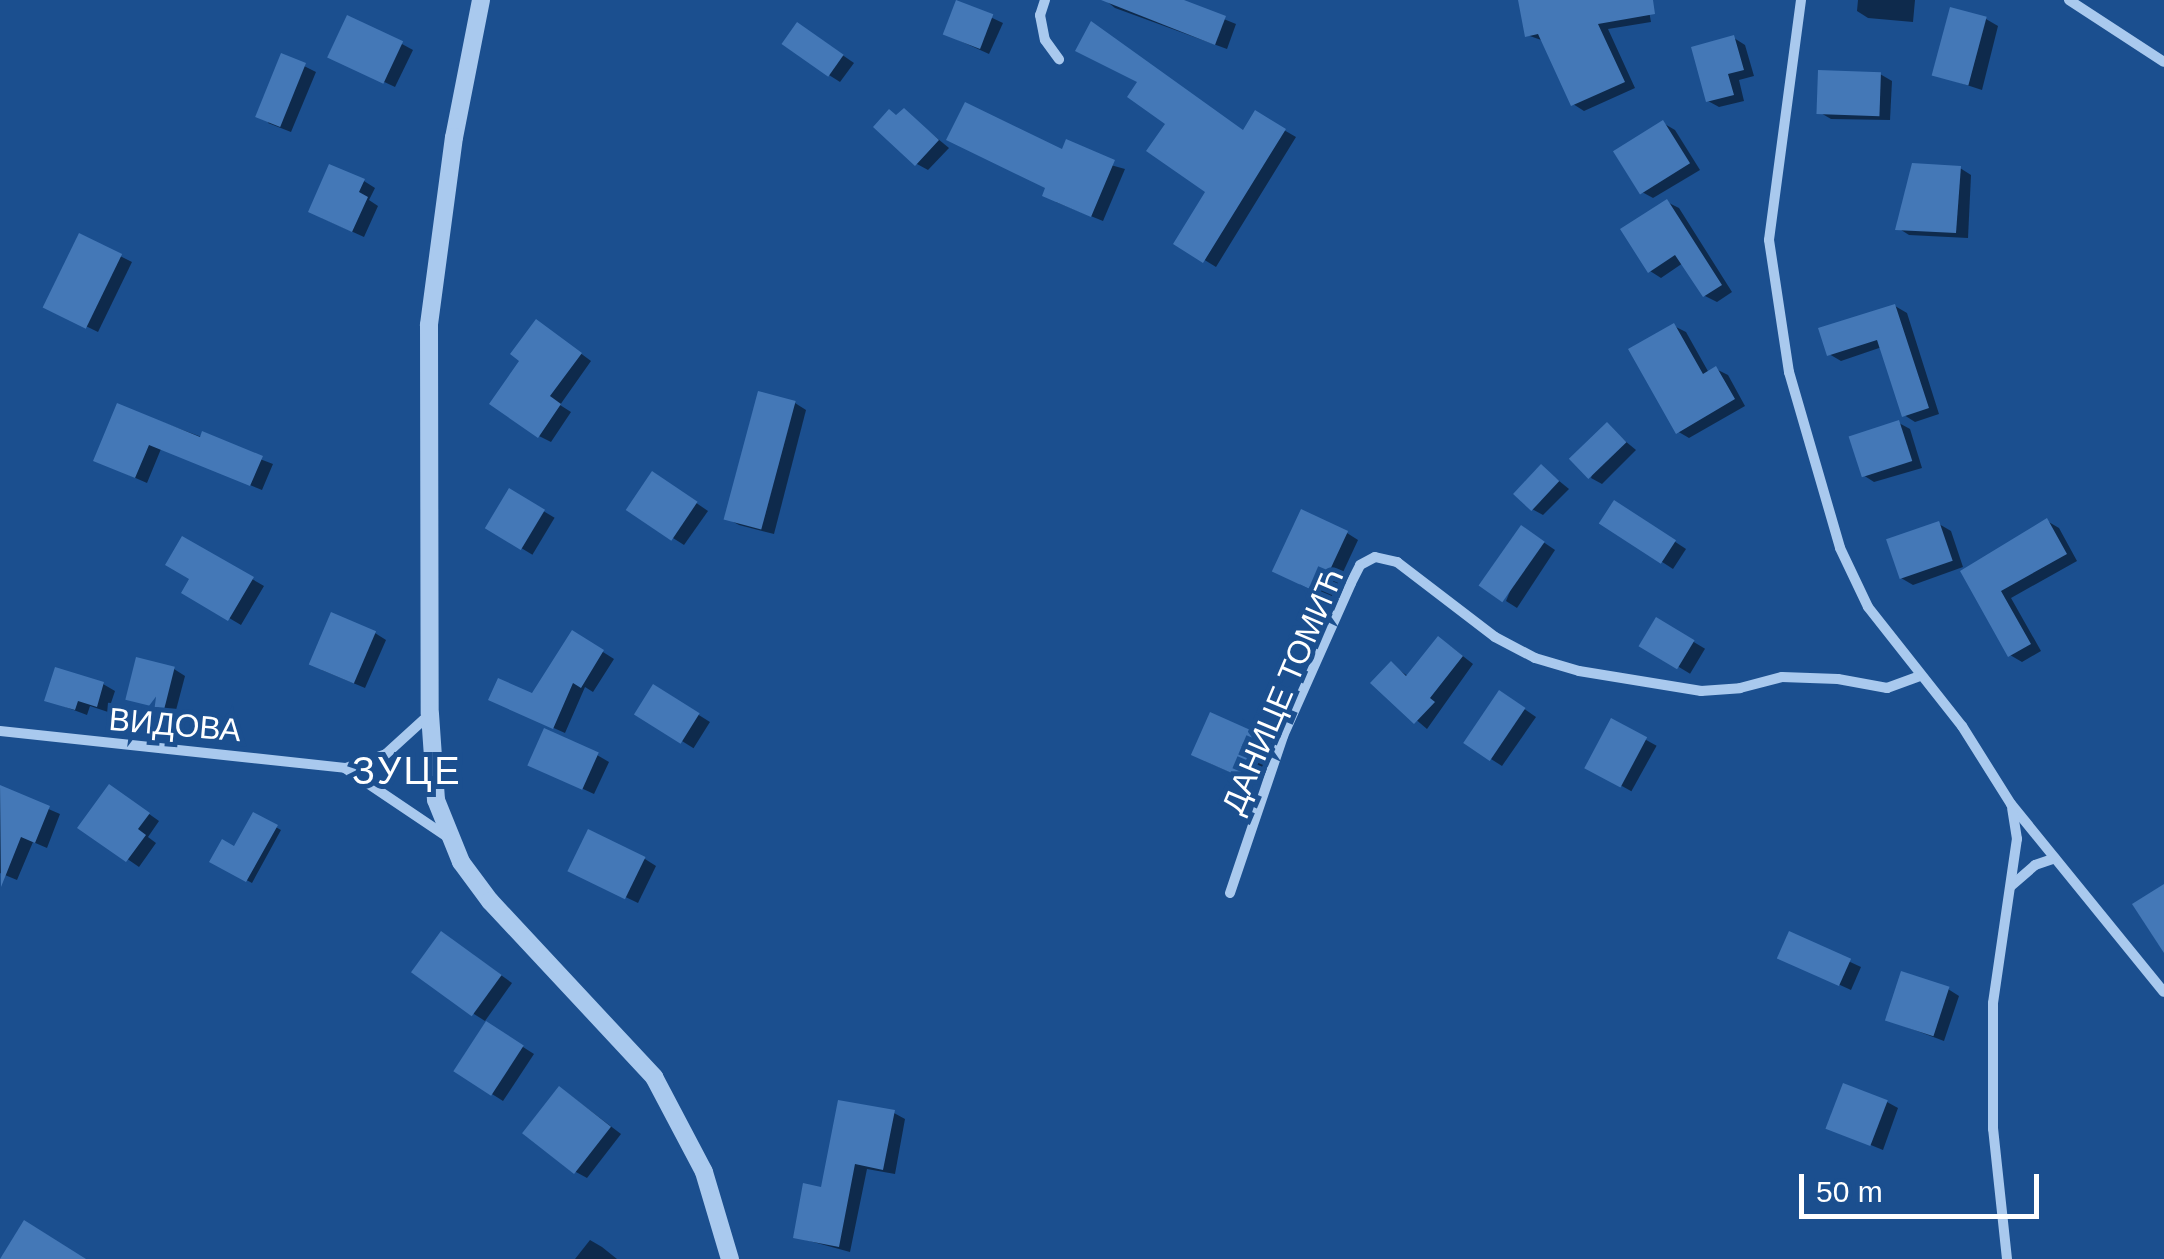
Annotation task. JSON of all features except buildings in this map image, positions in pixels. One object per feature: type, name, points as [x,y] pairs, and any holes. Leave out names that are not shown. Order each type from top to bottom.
[{"type":"street","points":[[481,0],[454,137],[429,325],[430,714],[436,800],[449,838],[490,901],[654,1076],[696,1155],[730,1259]]},
{"type":"street","points":[[1045,0],[1040,15],[1045,40],[1059,59]]},
{"type":"street","points":[[1801,0],[1769,240],[1786,356],[1802,426],[1859,593],[1968,735],[2012,804],[2164,992]]},
{"type":"street","points":[[2069,0],[2164,62]]},
{"type":"street","name":"ДАНИЦЕ ТОМИЋ","points":[[1230,893],[1283,736],[1350,583],[1360,565],[1375,557],[1397,562],[1495,637],[1535,658],[1579,671],[1701,691],[1740,688],[1782,676],[1838,679],[1887,688],[1920,676]]},
{"type":"street","name":"ВИДОВА","points":[[0,730],[345,768],[386,754],[430,714]]},
{"type":"street","name":"ВИДОВА","points":[[345,768],[449,838]]},
{"type":"street","points":[[2007,1259],[1993,1129],[1993,1003],[1996,954],[2017,839],[2012,804]]},
{"type":"street","points":[[2011,886],[2034,865],[2055,858]]},
{"type":"district","name":"ЗУЦЕ","points":[[407,772]]}]
